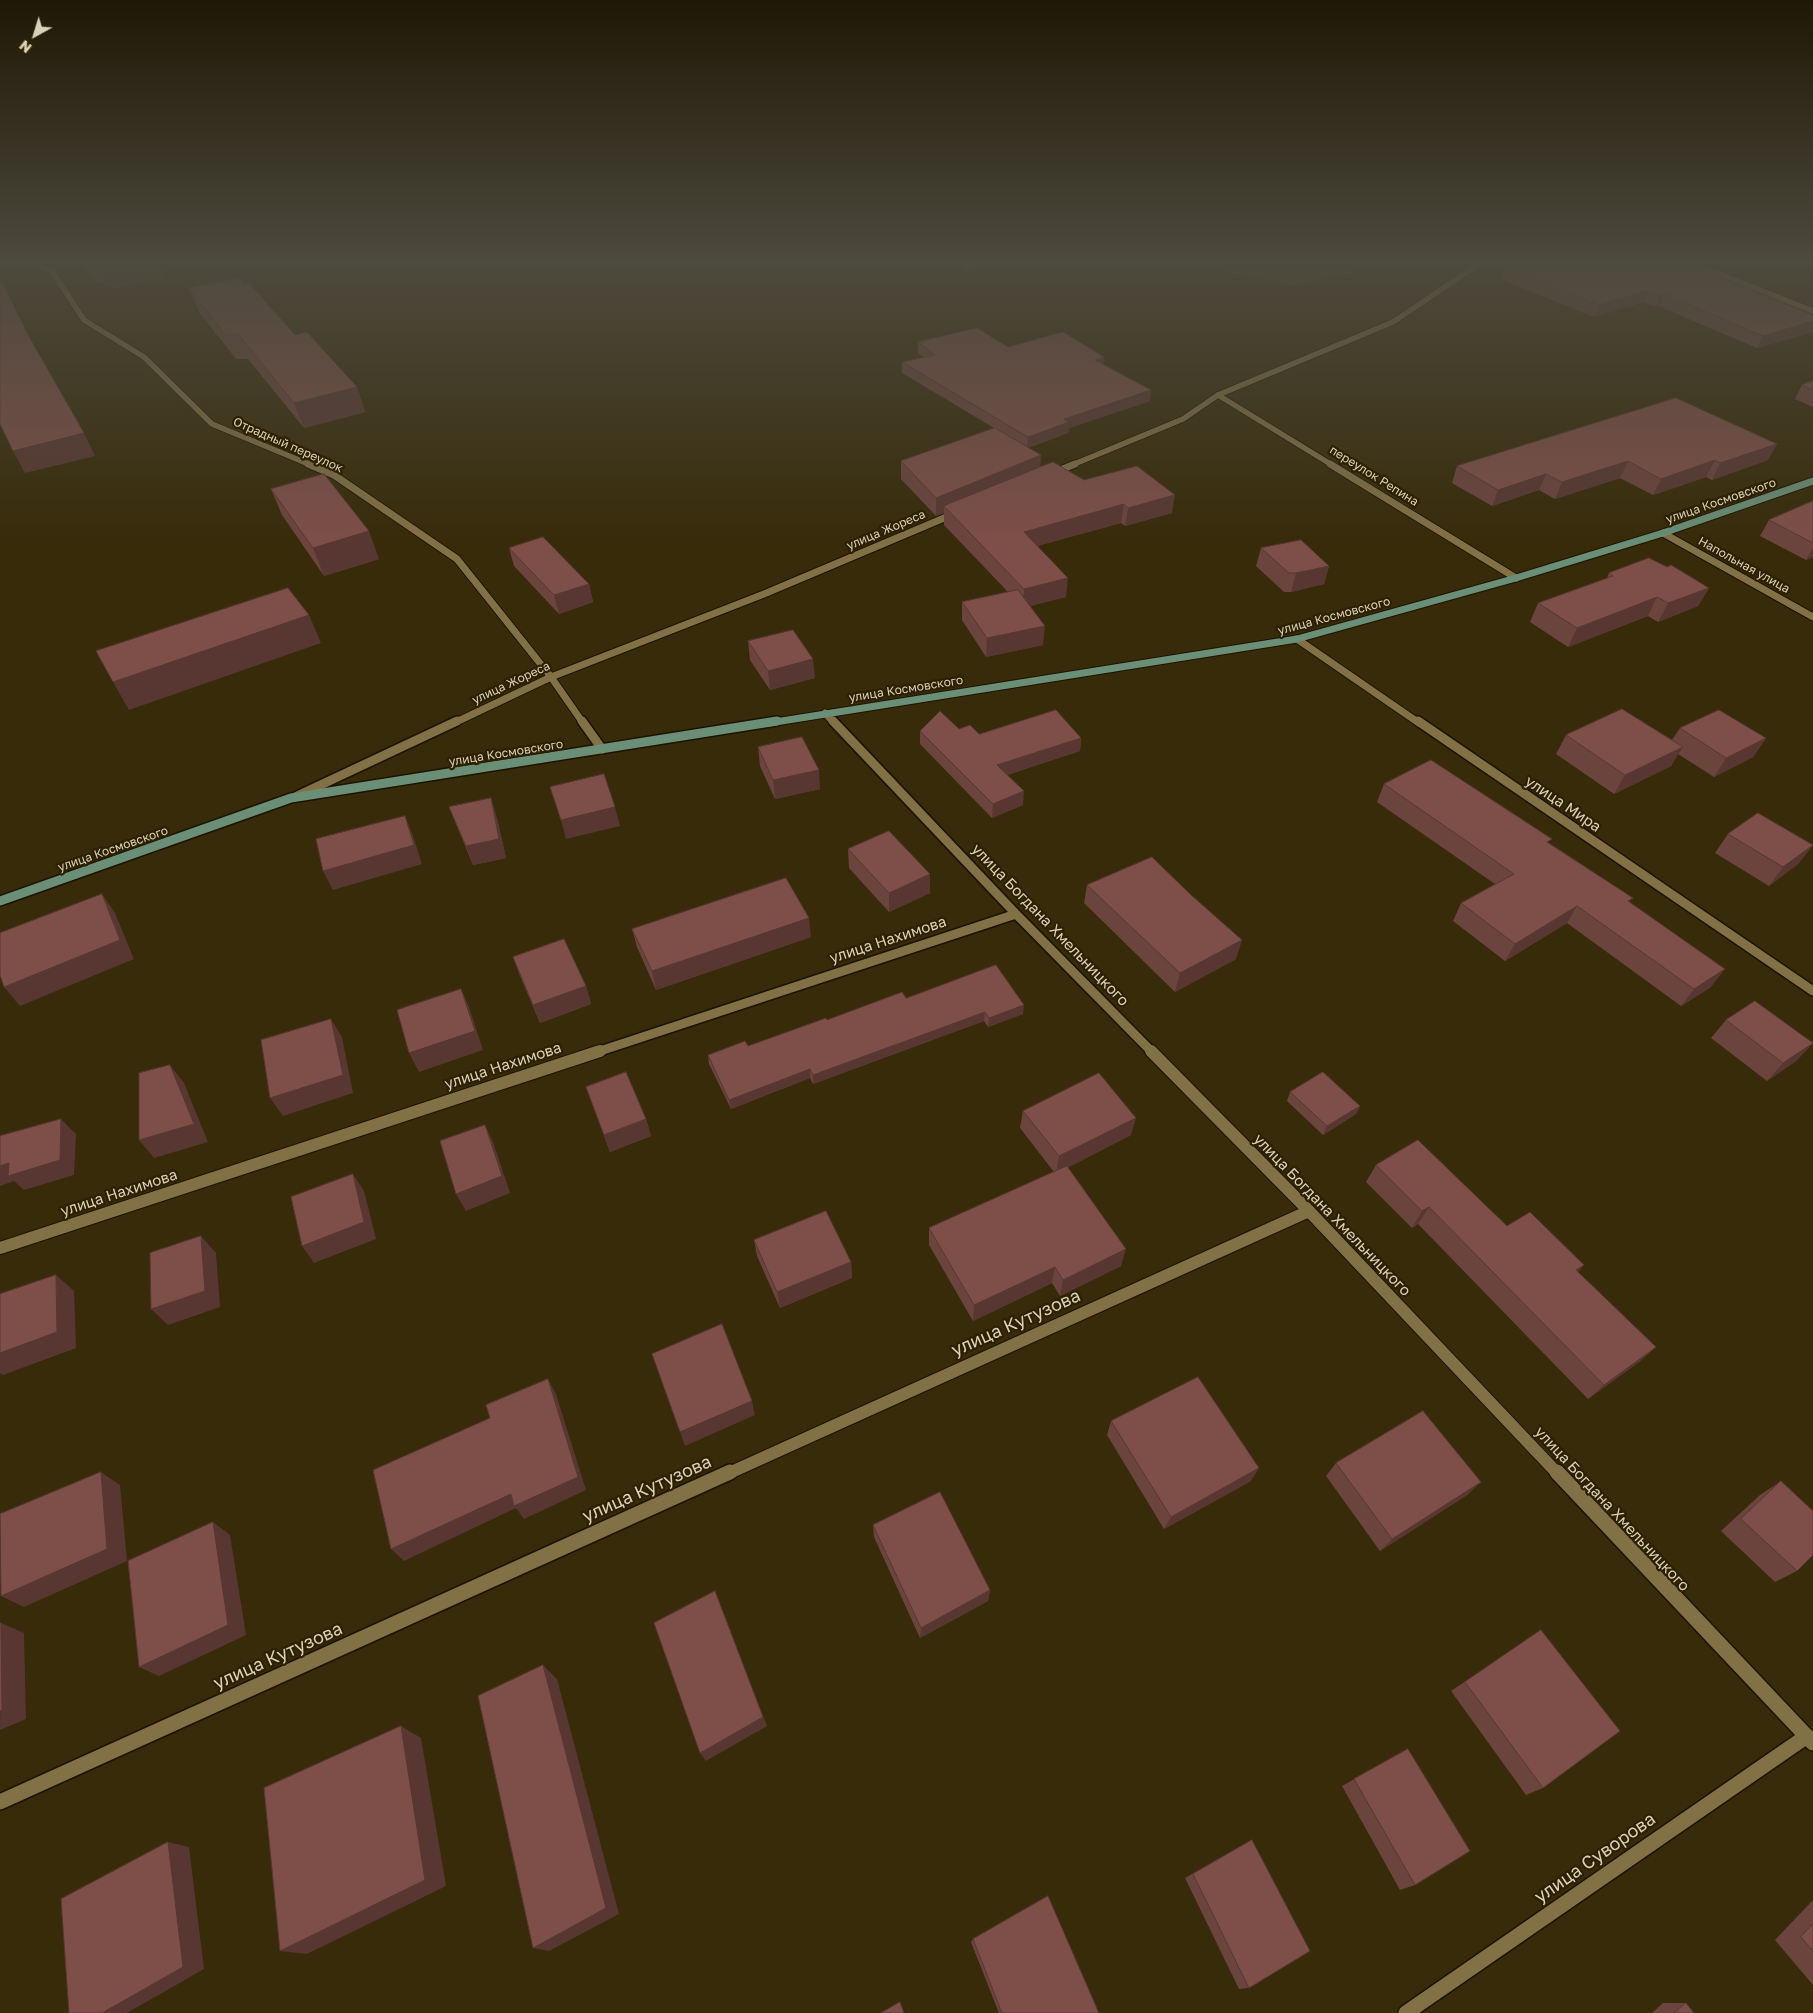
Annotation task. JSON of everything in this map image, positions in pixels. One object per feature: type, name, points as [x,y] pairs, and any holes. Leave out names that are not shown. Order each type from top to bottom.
[{"type":"main road","name":"улица Космовского","points":[[0,901],[291,798],[1297,639],[1516,578],[1663,533],[1813,481]]},
{"type":"street","name":"Отрадный переулок","points":[[146,358],[212,424],[334,475],[457,559],[551,677],[602,749]]},
{"type":"street","points":[[1047,475],[1183,419],[1218,395],[1307,358]]},
{"type":"street","name":"переулок Репина","points":[[1218,395],[1516,578]]},
{"type":"street","name":"улица Жореса","points":[[291,798],[551,677],[764,594],[965,509]]},
{"type":"street","name":"Напольная улица","points":[[1663,533],[1813,617]]},
{"type":"street","name":"улица Мира","points":[[1297,639],[1813,992]]},
{"type":"street","name":"улица Богдана Хмельницкого","points":[[826,713],[1016,914],[1309,1211],[1810,1740]]},
{"type":"street","name":"улица Нахимова","points":[[0,1248],[1016,914]]},
{"type":"street","name":"улица Кутузова","points":[[0,1802],[1309,1211]]},
{"type":"street","name":"улица Суворова","points":[[1406,2013],[1810,1740]]},
{"type":"building","points":[[0,358],[41,358],[84,433],[13,451],[0,424]]},
{"type":"building","points":[[257,358],[331,358],[357,387],[294,403]]},
{"type":"building","points":[[921,358],[1101,358],[1095,360],[1151,390],[1064,419],[1069,422],[1028,437],[902,362]]},
{"type":"building","points":[[1813,381],[1813,390],[1802,385]]},
{"type":"building","points":[[1676,398],[1777,444],[1720,463],[1715,460],[1661,479],[1628,461],[1562,482],[1546,474],[1498,490],[1457,466]]},
{"type":"building","points":[[995,428],[1041,455],[936,498],[901,461]]},
{"type":"building","points":[[1053,462],[1084,480],[1137,466],[1175,495],[1128,508],[1124,504],[1024,532],[1068,578],[1024,589],[944,506]]},
{"type":"building","points":[[324,474],[369,531],[313,548],[271,489]]},
{"type":"building","points":[[1813,501],[1813,543],[1769,520]]},
{"type":"building","points":[[543,537],[589,584],[554,595],[509,548]]},
{"type":"building","points":[[1301,540],[1329,566],[1289,573],[1261,548]]},
{"type":"building","points":[[1649,558],[1667,567],[1671,565],[1709,588],[1668,603],[1657,597],[1577,628],[1538,603],[1613,576],[1609,573]]},
{"type":"building","points":[[288,588],[309,615],[113,682],[96,651]]},
{"type":"building","points":[[1018,590],[1045,626],[987,638],[962,602]]},
{"type":"building","points":[[793,630],[813,659],[768,671],[748,641]]},
{"type":"building","points":[[1622,709],[1683,747],[1625,775],[1566,735]]},
{"type":"building","points":[[1056,710],[1081,738],[997,765],[1024,791],[993,804],[920,731],[940,711],[959,729],[970,725],[979,734]]},
{"type":"building","points":[[1719,710],[1766,738],[1726,758],[1680,728]]},
{"type":"building","points":[[802,737],[819,770],[773,780],[758,747]]},
{"type":"building","points":[[1431,760],[1552,839],[1547,842],[1633,898],[1628,901],[1725,969],[1694,989],[1577,906],[1515,944],[1461,903],[1514,874],[1384,784]]},
{"type":"building","points":[[604,774],[615,807],[561,820],[550,787]]},
{"type":"building","points":[[491,798],[499,839],[466,846],[449,807]]},
{"type":"building","points":[[1758,813],[1813,845],[1783,867],[1728,834]]},
{"type":"building","points":[[405,816],[414,845],[323,871],[316,839]]},
{"type":"building","points":[[889,831],[930,874],[889,893],[848,849]]},
{"type":"building","points":[[1152,857],[1242,940],[1180,973],[1087,885]]},
{"type":"building","points":[[786,878],[809,918],[652,971],[632,929]]},
{"type":"building","points":[[102,894],[120,940],[4,987],[0,975],[0,933]]},
{"type":"building","points":[[564,939],[586,986],[533,1005],[513,957]]},
{"type":"building","points":[[996,965],[1024,1005],[989,1018],[985,1012],[813,1075],[810,1069],[729,1100],[708,1055],[745,1041],[748,1046],[826,1018],[827,1020],[902,992],[906,998]]},
{"type":"building","points":[[461,989],[475,1031],[409,1053],[397,1010]]},
{"type":"building","points":[[1755,1001],[1813,1043],[1783,1063],[1726,1020]]},
{"type":"building","points":[[331,1019],[343,1075],[270,1098],[261,1040]]},
{"type":"building","points":[[170,1065],[194,1124],[139,1140],[139,1073]]},
{"type":"building","points":[[626,1072],[646,1119],[604,1135],[586,1087]]},
{"type":"building","points":[[1323,1072],[1360,1106],[1327,1126],[1290,1092]]},
{"type":"building","points":[[1099,1073],[1136,1118],[1059,1156],[1023,1111]]},
{"type":"building","points":[[61,1119],[60,1160],[8,1176],[9,1163],[0,1166],[0,1136]]},
{"type":"building","points":[[485,1125],[502,1176],[456,1194],[440,1141]]},
{"type":"building","points":[[1418,1140],[1507,1226],[1530,1212],[1584,1265],[1576,1270],[1656,1347],[1604,1385],[1429,1207],[1422,1211],[1376,1165]]},
{"type":"building","points":[[1067,1166],[1126,1249],[1063,1280],[1055,1267],[974,1305],[929,1228]]},
{"type":"building","points":[[353,1174],[364,1222],[302,1246],[291,1197]]},
{"type":"building","points":[[826,1211],[851,1262],[777,1292],[754,1240]]},
{"type":"building","points":[[201,1236],[205,1291],[151,1309],[150,1253]]},
{"type":"building","points":[[56,1275],[57,1332],[0,1353],[0,1294]]},
{"type":"building","points":[[722,1324],[752,1401],[680,1432],[652,1354]]},
{"type":"building","points":[[1198,1377],[1259,1468],[1171,1517],[1111,1421]]},
{"type":"building","points":[[548,1379],[578,1477],[514,1506],[511,1494],[391,1549],[373,1470],[490,1418],[486,1405]]},
{"type":"building","points":[[1423,1411],[1481,1482],[1392,1539],[1336,1463]]},
{"type":"building","points":[[101,1472],[107,1549],[1,1596],[0,1514]]},
{"type":"building","points":[[1781,1481],[1813,1511],[1813,1555],[1797,1571],[1741,1519]]},
{"type":"building","points":[[940,1492],[990,1590],[921,1628],[873,1525]]},
{"type":"building","points":[[213,1522],[228,1625],[139,1667],[128,1561]]},
{"type":"building","points":[[715,1591],[763,1717],[700,1753],[654,1623]]},
{"type":"building","points":[[0,1623],[2,1710],[0,1711]]},
{"type":"building","points":[[1541,1630],[1620,1731],[1543,1788],[1465,1682]]},
{"type":"building","points":[[543,1665],[606,1908],[533,1948],[478,1696]]},
{"type":"building","points":[[401,1726],[425,1880],[280,1951],[264,1788]]},
{"type":"building","points":[[1408,1749],[1470,1851],[1415,1885],[1354,1779]]},
{"type":"building","points":[[1252,1840],[1310,1951],[1249,1988],[1193,1874]]},
{"type":"building","points":[[168,1842],[183,1967],[102,2013],[69,2013],[61,1899]]},
{"type":"building","points":[[1048,1896],[1099,2013],[1002,2013],[973,1939]]},
{"type":"building","points":[[1813,1924],[1813,1951],[1801,1937]]},
{"type":"building","points":[[900,2002],[904,2013],[881,2013]]},
{"type":"building","points":[[1686,2003],[1694,2013],[1674,2013]]}]
